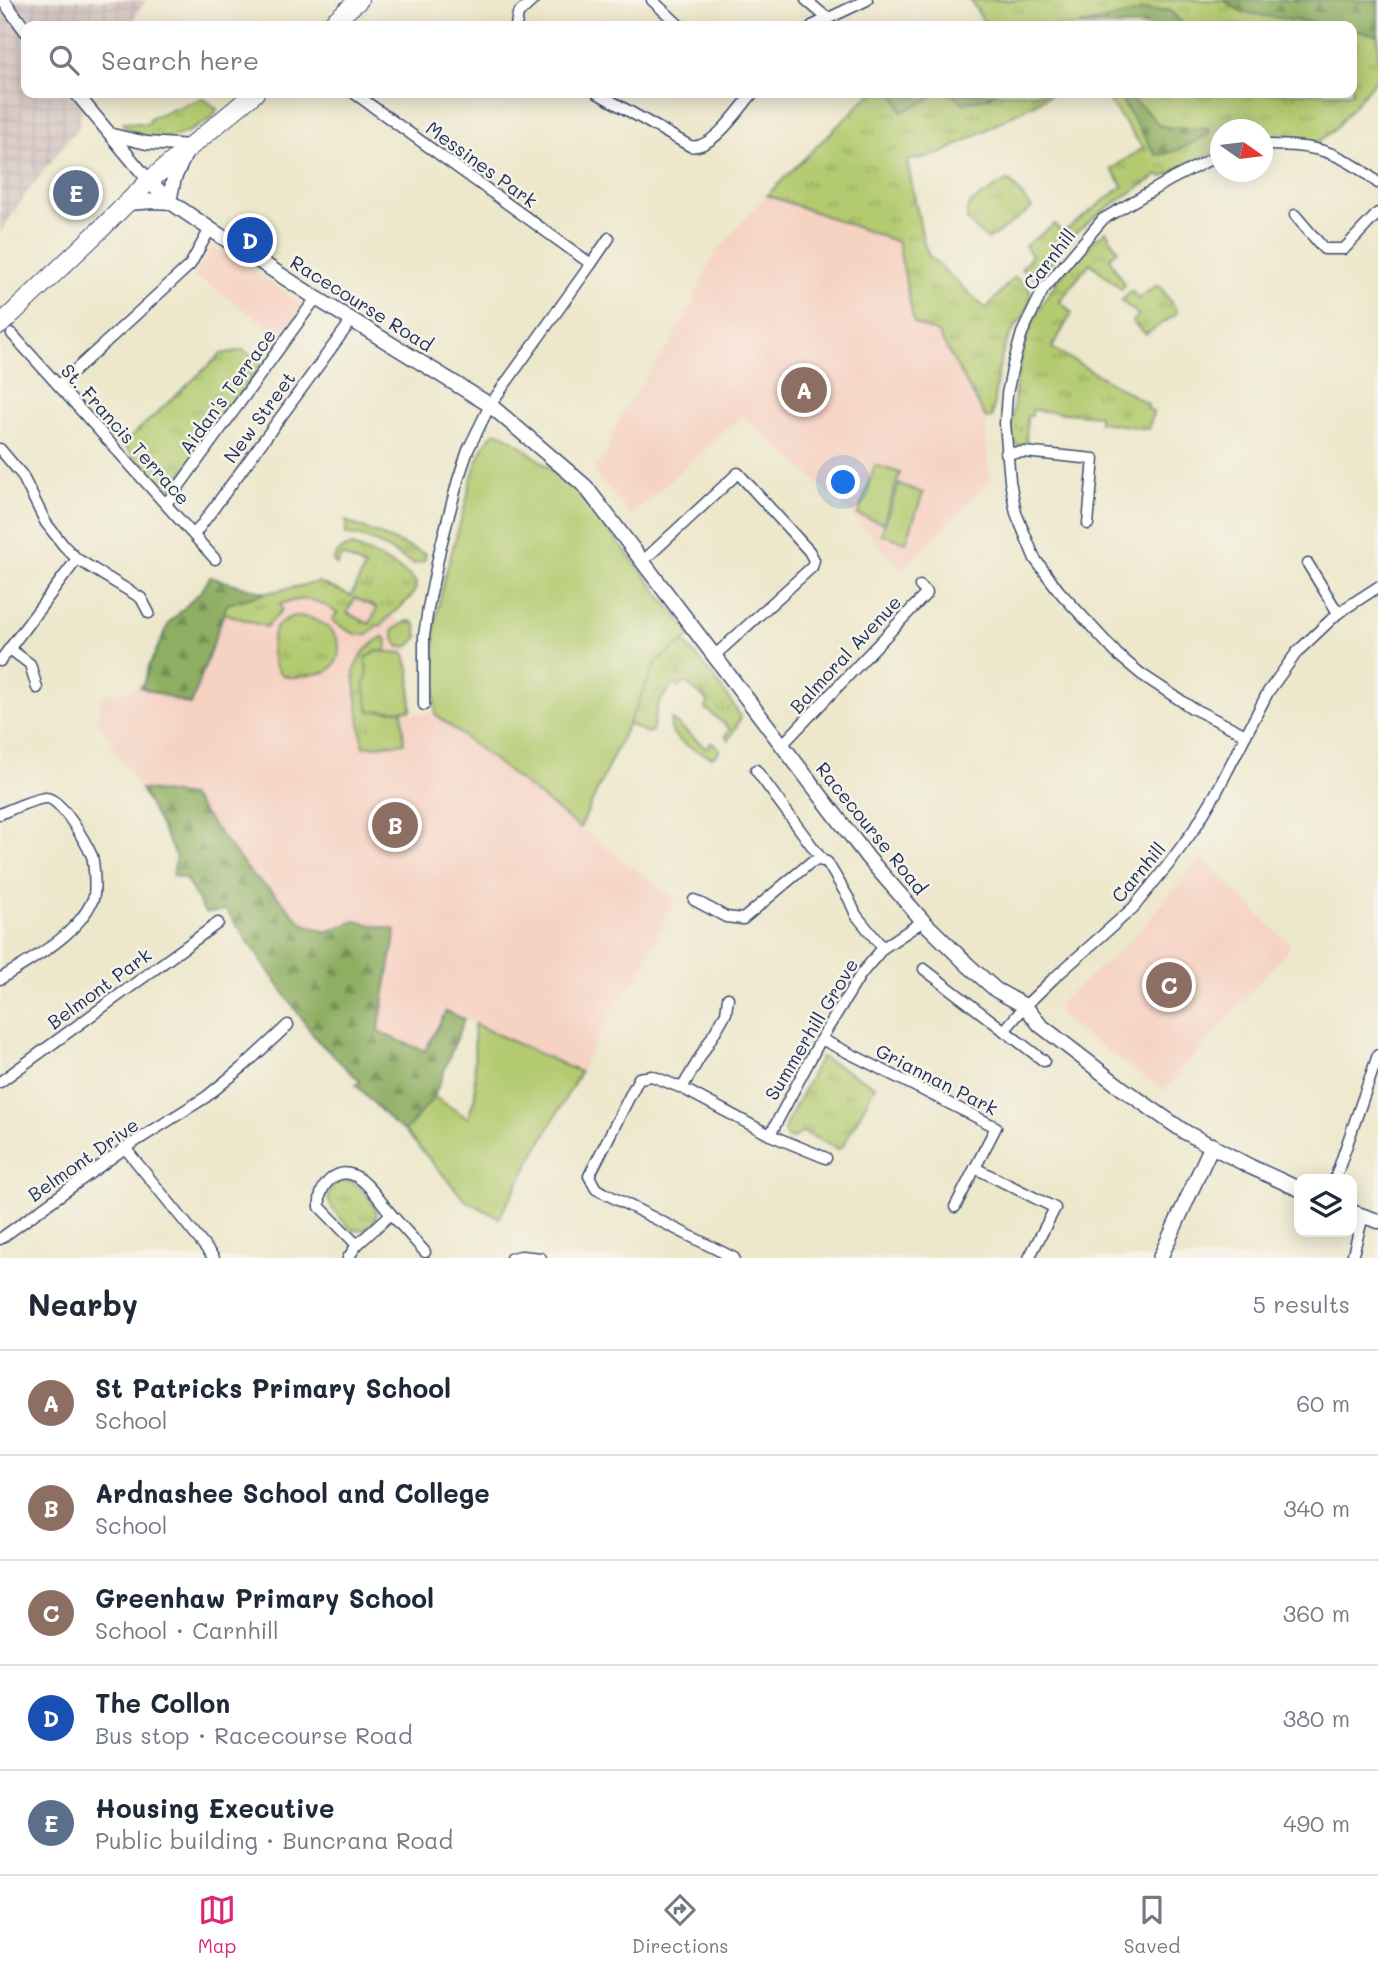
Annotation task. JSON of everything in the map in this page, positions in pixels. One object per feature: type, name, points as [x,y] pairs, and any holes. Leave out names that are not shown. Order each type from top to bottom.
[{"type":"highway","points":[[335,21],[359,0]]},
{"type":"highway","points":[[6,330],[149,181],[249,98]]},
{"type":"main road","points":[[127,203],[170,202],[174,178],[189,148]]},
{"type":"main road","name":"Racecourse Road","points":[[149,181],[170,202],[210,229],[490,405],[585,486],[868,858],[923,921],[996,990],[1025,1006],[1040,1025],[1123,1089],[1185,1132],[1294,1187]]},
{"type":"main road","points":[[1160,1258],[1212,1145]]},
{"type":"main road","points":[[1357,1214],[1378,1221]]},
{"type":"street","points":[[3,0],[21,24]]},
{"type":"street","points":[[517,21],[518,14],[533,0]]},
{"type":"street","points":[[652,0],[675,21]]},
{"type":"street","points":[[806,0],[827,18]]},
{"type":"street","points":[[821,21],[867,0]]},
{"type":"street","points":[[80,98],[149,181]]},
{"type":"street","name":"Messines Park","points":[[361,98],[591,264]]},
{"type":"street","points":[[606,98],[697,148],[722,129],[749,98]]},
{"type":"street","points":[[112,135],[189,148]]},
{"type":"street","points":[[1273,145],[1308,146],[1323,150],[1345,159],[1378,183]]},
{"type":"street","name":"Carnhill","points":[[1210,160],[1103,219],[1043,290],[1022,333],[1013,365],[1007,394],[1006,453],[1016,513],[1035,559],[1059,591],[1117,654],[1141,674],[1192,708],[1246,735]]},
{"type":"street","points":[[1294,215],[1324,249],[1344,249],[1378,213]]},
{"type":"street","points":[[59,385],[190,265],[210,229]]},
{"type":"street","points":[[424,705],[424,636],[433,580],[468,450],[490,405],[610,238]]},
{"type":"street","name":"Aidan's Terrace","points":[[166,504],[316,298]]},
{"type":"street","name":"New Street","points":[[194,535],[352,320]]},
{"type":"street","name":"St. Francis Terrace","points":[[6,330],[215,559]]},
{"type":"street","points":[[0,449],[22,475],[46,523],[64,546],[77,559],[141,598],[149,613]]},
{"type":"street","points":[[1006,453],[1024,452],[1094,459],[1088,524]]},
{"type":"street","points":[[643,561],[738,473],[809,551],[814,560],[812,567],[713,657]]},
{"type":"street","points":[[0,661],[77,559]]},
{"type":"street","points":[[1308,564],[1338,613]]},
{"type":"street","name":"Balmoral Avenue","points":[[782,745],[927,593],[920,586]]},
{"type":"street","name":"Carnhill","points":[[1004,1031],[1025,1006],[1069,964],[1133,908],[1195,828],[1268,692],[1297,652],[1338,613],[1378,587]]},
{"type":"street","points":[[10,649],[30,664],[37,688]]},
{"type":"street","points":[[755,770],[827,862],[856,915],[883,948]]},
{"type":"street","points":[[0,814],[47,798],[56,802],[74,825],[93,858],[94,897],[77,925],[0,979]]},
{"type":"street","points":[[694,901],[726,917],[743,919],[811,862],[823,860]]},
{"type":"street","name":"Summerhill Grove","points":[[770,1135],[821,1040],[862,974],[883,948],[923,921]]},
{"type":"street","name":"Belmont Park","points":[[0,1082],[219,923]]},
{"type":"street","points":[[924,969],[1044,1061]]},
{"type":"street","points":[[682,1088],[726,1013],[728,998]]},
{"type":"street","name":"Belmont Drive","points":[[0,1239],[125,1148],[188,1110],[245,1065],[288,1025]]},
{"type":"street","name":"Griannan Park","points":[[821,1040],[996,1127],[955,1207]]},
{"type":"street","points":[[1337,1174],[1378,1055]]},
{"type":"street","points":[[734,1258],[596,1189],[589,1176],[639,1078],[652,1076],[682,1088],[770,1135],[826,1158]]},
{"type":"street","points":[[125,1148],[214,1258]]},
{"type":"street","points":[[975,1168],[1055,1208],[1030,1258]]},
{"type":"street","points":[[357,1245],[320,1207],[319,1194],[328,1181],[338,1174],[357,1175],[425,1252]]},
{"type":"street","points":[[348,1258],[357,1245],[391,1214]]},
{"type":"street","points":[[1352,1258],[1354,1237]]},
{"type":"street","points":[[511,1258],[541,1258]]},
{"type":"shaded area","points":[[0,0],[146,0],[132,21],[21,21],[21,98],[85,98],[79,126],[28,191],[0,233]]},
{"type":"shaded area","points":[[767,195],[898,242],[914,323],[938,333],[986,418],[990,480],[902,570],[852,515],[742,415],[631,516],[596,475],[595,466],[605,457],[621,415],[669,346],[691,306],[714,254]]},
{"type":"shaded area","points":[[212,246],[305,305],[288,331],[281,336],[213,286],[193,277]]},
{"type":"shaded area","points":[[319,582],[392,615],[409,631],[411,714],[435,714],[675,899],[637,978],[611,1013],[580,1072],[446,1011],[425,1051],[378,1032],[355,921],[326,932],[302,923],[274,893],[253,876],[190,796],[139,787],[96,717],[100,712],[102,696],[140,687],[191,705],[227,604]]},
{"type":"shaded area","points":[[1201,857],[1291,946],[1165,1090],[1113,1056],[1059,1015],[1060,1003],[1146,924]]},
{"type":"green space","points":[[970,0],[1378,0],[1378,77],[1333,131],[1318,142],[1273,139],[1273,119],[1210,119],[1210,154],[1163,177],[1159,175],[1093,218],[1063,246],[1043,277],[1033,277],[1021,269],[1032,256],[1025,246],[1055,224],[1062,233],[1123,186],[1111,169],[1143,148],[1107,98],[1357,98],[1357,21],[984,21]]},
{"type":"green space","points":[[1224,0],[1378,0],[1378,35],[1357,31],[1357,21],[1300,21],[1241,12]]},
{"type":"green space","points":[[1147,10],[1170,10],[1180,21],[1098,21]]},
{"type":"green space","points":[[203,98],[217,109],[214,115],[183,134],[153,138],[133,132],[124,126],[124,122],[149,124],[150,118]]},
{"type":"green space","points":[[866,98],[1045,98],[941,154],[907,161],[924,244],[929,256],[986,309],[1014,277],[1029,290],[1027,309],[1010,336],[1001,360],[992,418],[986,418],[938,333],[914,323],[898,242],[767,195]]},
{"type":"green space","points":[[896,98],[930,98],[926,101],[902,112]]},
{"type":"green space","points":[[957,98],[985,98],[963,103]]},
{"type":"green space","points":[[1128,99],[1145,110],[1158,125],[1208,129],[1209,134],[1177,150],[1156,155],[1122,101]]},
{"type":"green space","points":[[1006,181],[1011,182],[1032,208],[988,240],[967,221],[967,209],[971,203]]},
{"type":"green space","points":[[1106,231],[1118,251],[1109,257],[1125,286],[1121,289],[1090,263],[1060,301],[1072,313],[1052,348],[1148,404],[1147,408],[1153,412],[1149,429],[1099,422],[1099,416],[1032,410],[1032,416],[1027,416],[1026,447],[1018,446],[1012,435],[1014,405],[1021,360],[1035,317],[1063,274],[1087,247]]},
{"type":"green space","points":[[1155,286],[1162,289],[1177,312],[1146,334],[1132,322],[1139,315],[1121,301],[1132,291],[1138,299]]},
{"type":"green space","points":[[243,350],[262,363],[166,492],[123,444],[221,354]]},
{"type":"green space","points":[[496,432],[520,445],[575,488],[692,635],[657,661],[580,828],[435,714],[435,625],[444,579],[477,462]]},
{"type":"green space","points":[[875,465],[900,473],[883,523],[858,515]]},
{"type":"green space","points":[[899,484],[923,493],[906,542],[881,534]]},
{"type":"green space","points":[[346,521],[426,554],[424,561],[414,564],[373,541],[346,535]]},
{"type":"green space","points":[[351,546],[384,560],[410,576],[416,584],[416,589],[408,600],[381,626],[376,625],[367,634],[355,634],[343,628],[332,620],[337,613],[310,600],[280,604],[282,610],[266,627],[224,613],[227,604],[319,582],[351,596],[365,567],[342,555],[337,565],[333,561],[337,553]],"holes":[[[355,598],[377,608],[370,624],[347,613]]]},
{"type":"green space","points":[[210,577],[266,593],[227,604],[191,705],[140,687],[169,623],[202,590]]},
{"type":"green space","points":[[294,616],[318,621],[336,636],[338,655],[335,664],[327,672],[288,677],[275,666],[272,653],[274,633],[280,624]]},
{"type":"green space","points":[[408,621],[416,626],[418,637],[409,646],[399,647],[393,630]]},
{"type":"green space","points":[[382,637],[387,640],[386,651],[376,651],[366,659],[370,711],[402,710],[404,743],[363,747],[354,674],[363,652]]},
{"type":"green space","points":[[683,641],[714,678],[741,717],[729,740],[725,736],[730,729],[705,708],[709,702],[685,682],[679,688],[674,684],[658,704],[652,731],[647,733],[628,724],[657,661]]},
{"type":"green space","points":[[376,651],[404,653],[410,672],[411,710],[369,711],[364,683],[367,677],[366,659]]},
{"type":"green space","points":[[671,719],[706,748],[712,742],[720,749],[717,754],[712,757],[684,744],[673,733]]},
{"type":"green space","points":[[141,789],[190,796],[253,876],[274,893],[302,923],[326,932],[355,921],[396,930],[378,1032],[425,1051],[446,1011],[464,1019],[434,1097],[405,1131],[393,1123],[356,1085],[360,1081],[316,1039],[226,910],[205,913],[185,878],[173,876],[176,856]]},
{"type":"green space","points":[[474,1024],[580,1072],[499,1218],[465,1200],[405,1131],[434,1097],[468,1118],[475,1096]]},
{"type":"green space","points":[[821,1057],[875,1086],[839,1149],[803,1132],[792,1139],[786,1137],[784,1130]]},
{"type":"green space","points":[[341,1180],[357,1185],[375,1208],[374,1221],[364,1230],[352,1230],[331,1206],[329,1193]]},
{"type":"place","name":"Housing Executive","points":[[76,193]]},
{"type":"place","name":"The Collon","points":[[250,240]]},
{"type":"place","name":"St Patricks Primary School","points":[[804,390]]},
{"type":"place","name":"Ardnashee School and College","points":[[395,825]]},
{"type":"place","name":"Greenhaw Primary School","points":[[1169,985]]}]
